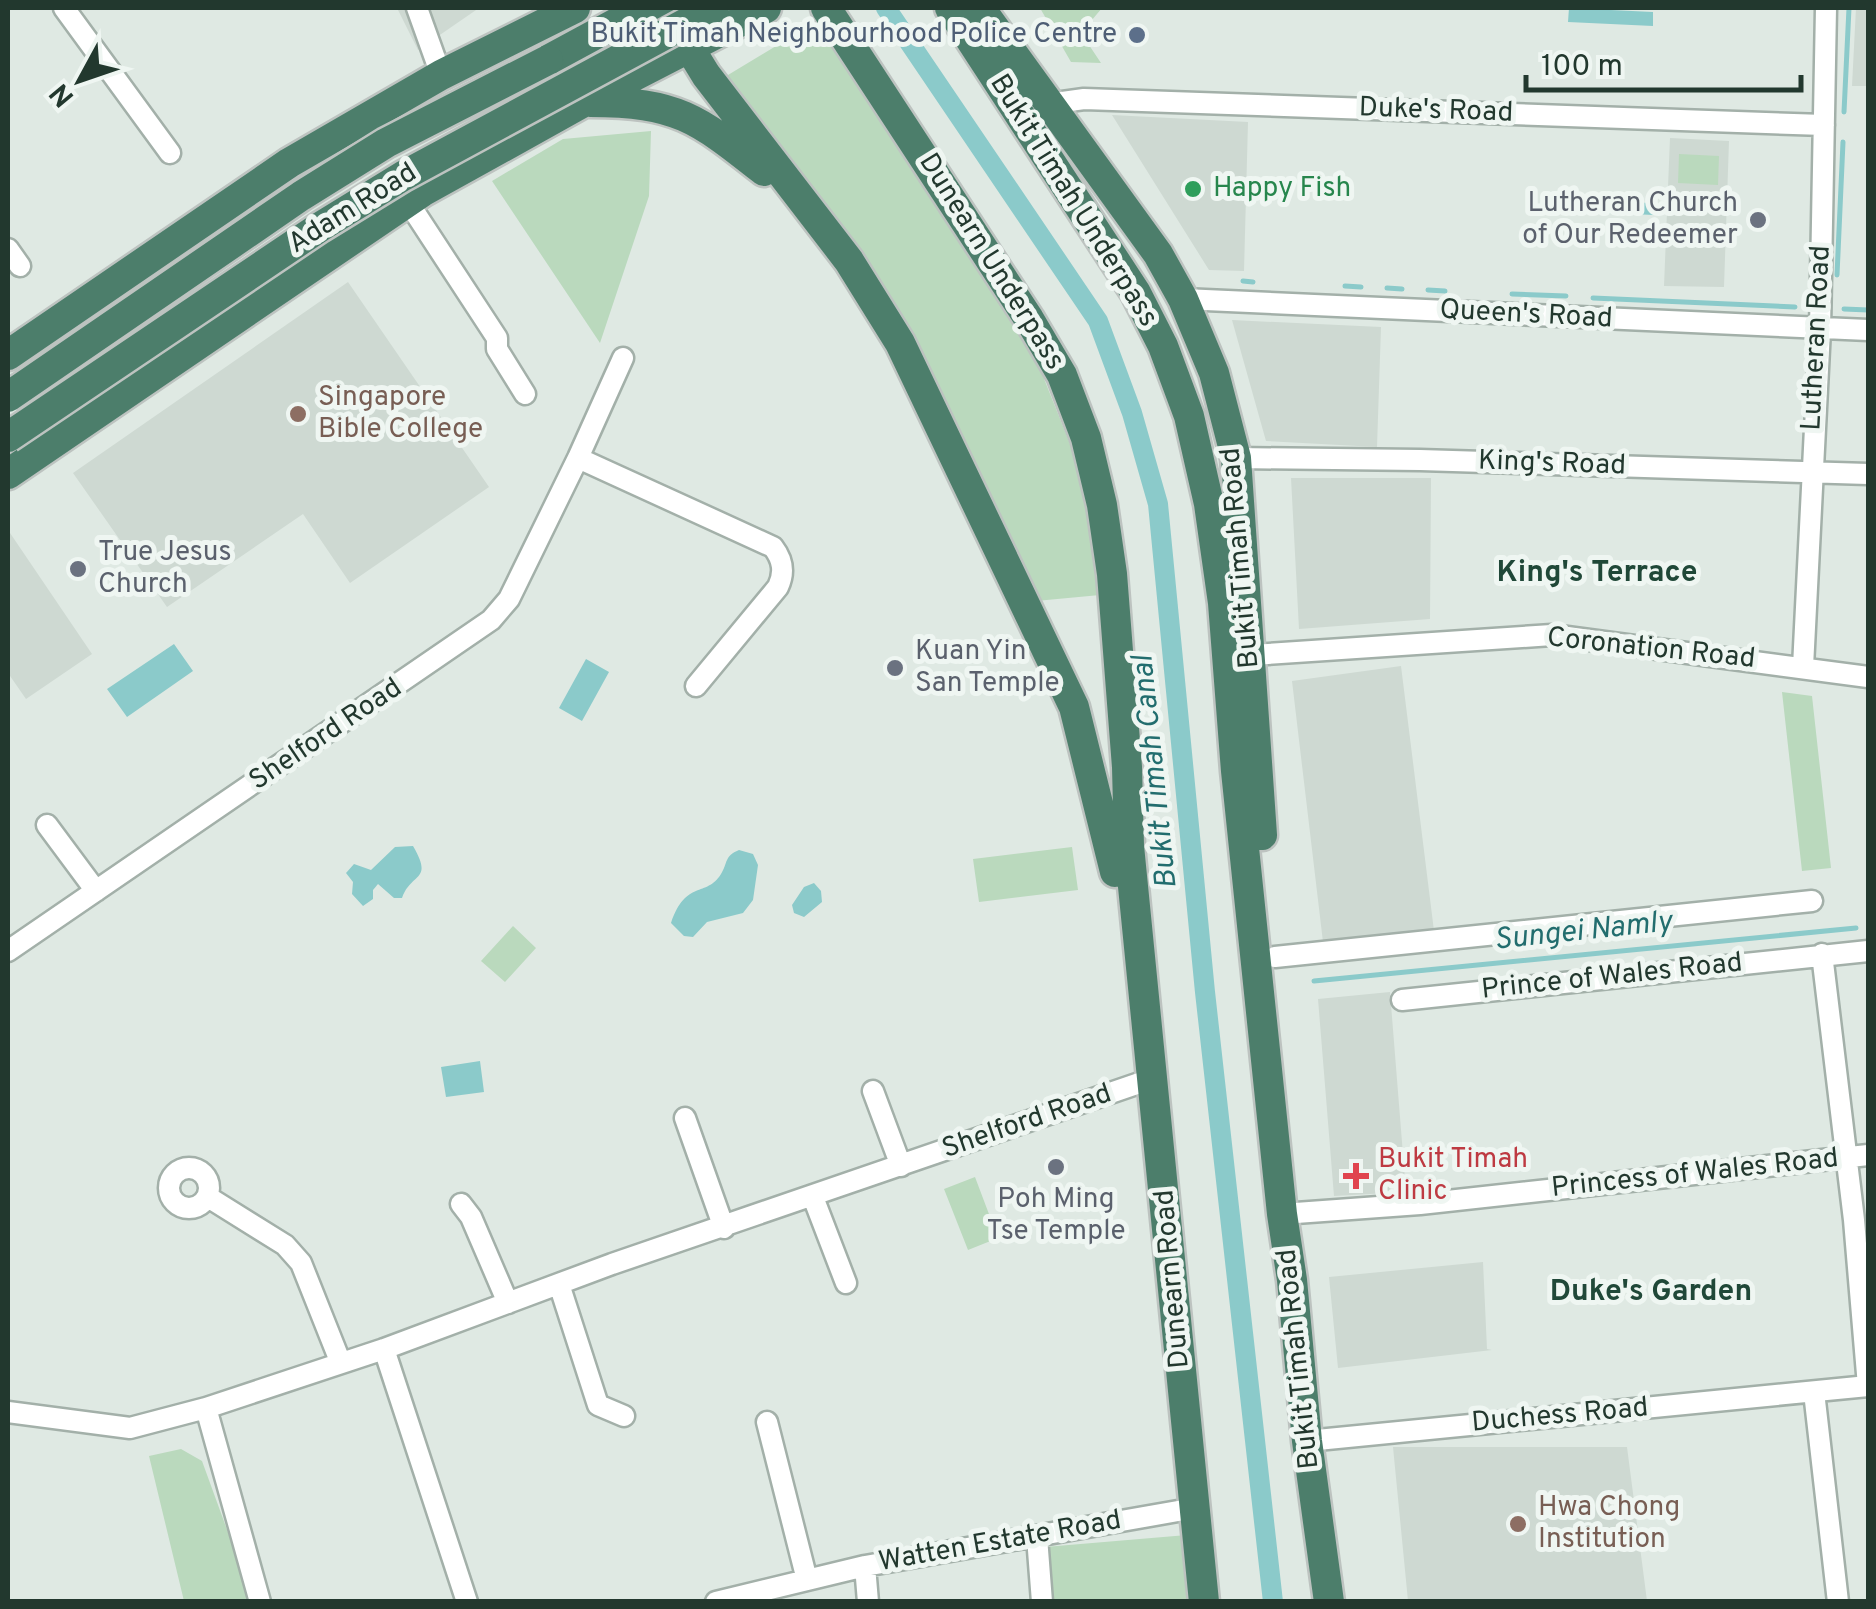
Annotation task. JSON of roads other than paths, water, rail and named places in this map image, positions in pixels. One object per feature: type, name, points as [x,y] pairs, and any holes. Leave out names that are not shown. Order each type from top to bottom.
[{"type":"highway","points":[[8,355],[289,163],[546,15],[575,8]]},
{"type":"highway","name":"Adam Road","points":[[8,397],[301,196],[386,143],[644,8]]},
{"type":"highway","points":[[666,8],[687,48],[849,261],[900,343],[1074,708],[1129,933],[1140,956]]},
{"type":"highway","name":"Adam Road","points":[[8,437],[320,227],[403,176],[714,8]]},
{"type":"highway","points":[[8,474],[412,207],[528,135],[766,8]]},
{"type":"highway","name":"Dunearn Underpass","points":[[826,8],[1029,319],[1062,375],[1086,438],[1102,505],[1112,574],[1140,956]]},
{"type":"highway","name":"Bukit Timah Underpass","points":[[950,8],[1136,293],[1163,346],[1190,416],[1223,604],[1264,946]]},
{"type":"highway","name":"Bukit Timah Road","points":[[987,12],[1048,104],[1158,254],[1183,299],[1214,373],[1236,458],[1252,655],[1264,946],[1279,1032],[1267,1056],[1307,1441],[1330,1602]]},
{"type":"highway","points":[[485,53],[512,52],[532,58],[550,88],[542,117],[528,135]]},
{"type":"highway","points":[[584,102],[624,102],[670,109],[686,116],[703,124],[801,201]]},
{"type":"highway","name":"Dunearn Road","points":[[1140,956],[1204,1602]]},
{"type":"street","points":[[64,8],[170,153]]},
{"type":"street","points":[[417,8],[441,75]]},
{"type":"street","name":"Lutheran Road","points":[[1802,667],[1820,329],[1826,8]]},
{"type":"street","name":"Duke's Road","points":[[1048,104],[1084,99],[1824,124]]},
{"type":"street","name":"Adam Road","points":[[412,207],[497,338],[497,349],[526,394]]},
{"type":"street","name":"Queen's Road","points":[[1183,299],[1868,330]]},
{"type":"street","name":"Shelford Road","points":[[8,951],[491,620],[508,599],[623,358]]},
{"type":"street","points":[[578,458],[773,547],[778,554],[782,571],[778,587],[696,686]]},
{"type":"street","name":"King's Road","points":[[1236,458],[1868,474]]},
{"type":"street","name":"Coronation Road","points":[[1252,655],[1552,634],[1868,676]]},
{"type":"street","points":[[47,825],[96,891]]},
{"type":"street","points":[[1264,946],[1812,901]]},
{"type":"street","name":"Prince of Wales Road","points":[[1402,1000],[1868,951]]},
{"type":"street","points":[[1822,954],[1858,1157],[1868,1386]]},
{"type":"street","name":"Shelford Road","points":[[8,1412],[130,1428],[206,1408],[1154,1078]]},
{"type":"street","points":[[873,1091],[900,1166]]},
{"type":"street","points":[[685,1118],[724,1228]]},
{"type":"street","name":"Princess of Wales Road","points":[[1282,1214],[1420,1204],[1858,1157]]},
{"type":"street","points":[[208,1197],[286,1244],[301,1262],[340,1361]]},
{"type":"street","points":[[813,1197],[846,1283]]},
{"type":"street","points":[[461,1204],[471,1217],[508,1303]]},
{"type":"street","points":[[559,1284],[598,1405],[624,1416]]},
{"type":"street","points":[[384,1349],[467,1602]]},
{"type":"street","name":"Duchess Road","points":[[1307,1441],[1868,1386]]},
{"type":"street","points":[[1814,1392],[1838,1602]]},
{"type":"street","points":[[206,1408],[260,1602]]},
{"type":"street","points":[[767,1422],[806,1580]]},
{"type":"street","name":"Watten Estate Road","points":[[716,1602],[866,1566],[1195,1508]]},
{"type":"street","points":[[1036,1537],[1042,1602]]},
{"type":"street","points":[[866,1566],[868,1602]]},
{"type":"water","points":[[1569,8],[1653,12],[1653,26],[1568,22]]},
{"type":"water","points":[[1580,201],[1656,203],[1655,215],[1580,212]]},
{"type":"water","points":[[174,644],[193,671],[127,717],[107,689]]},
{"type":"water","points":[[586,659],[609,672],[582,721],[559,708]]},
{"type":"water","points":[[413,846],[421,871],[402,898],[394,898],[378,884],[373,899],[363,906],[352,894],[353,882],[346,873],[354,864],[371,870],[395,847]]},
{"type":"water","points":[[739,850],[753,854],[758,865],[753,900],[743,913],[707,922],[693,937],[684,936],[671,923],[677,909],[689,894],[715,881],[729,857]]},
{"type":"water","points":[[814,883],[821,891],[822,902],[804,917],[794,913],[792,905],[804,887]]},
{"type":"water","points":[[480,1061],[484,1092],[446,1097],[441,1067]]},
{"type":"waterway","name":"Bukit Timah Canal","points":[[886,8],[1098,321],[1132,413],[1158,504],[1205,992],[1273,1602]]},
{"type":"waterway","points":[[1844,112],[1849,8]]},
{"type":"waterway","points":[[1837,275],[1843,142]]},
{"type":"waterway","points":[[1243,281],[1253,282]]},
{"type":"waterway","points":[[1345,286],[1361,287]]},
{"type":"waterway","points":[[1387,288],[1402,289]]},
{"type":"waterway","points":[[1428,290],[1445,291]]},
{"type":"waterway","points":[[1512,294],[1566,296]]},
{"type":"waterway","points":[[1593,298],[1795,307]]},
{"type":"waterway","points":[[1844,309],[1868,310]]},
{"type":"waterway","name":"Sungei Namly","points":[[1314,981],[1856,928]]},
{"type":"place","name":"Bukit Timah Neighbourhood Police Centre","points":[[1137,35]]},
{"type":"place","name":"Happy Fish","points":[[1193,189]]},
{"type":"place","name":"Lutheran Church of Our Redeemer","points":[[1758,220]]},
{"type":"place","name":"Singapore Bible College","points":[[298,414]]},
{"type":"place","name":"True Jesus Church","points":[[78,569]]},
{"type":"place","name":"Kuan Yin San Temple","points":[[895,668]]},
{"type":"place","name":"Poh Ming Tse Temple","points":[[1056,1167]]},
{"type":"place","name":"Bukit Timah Clinic","points":[[1356,1176]]},
{"type":"place","name":"Hwa Chong Institution","points":[[1518,1524]]},
{"type":"district","name":"King's Terrace","points":[[1597,573]]},
{"type":"district","name":"Duke's Garden","points":[[1651,1292]]}]
